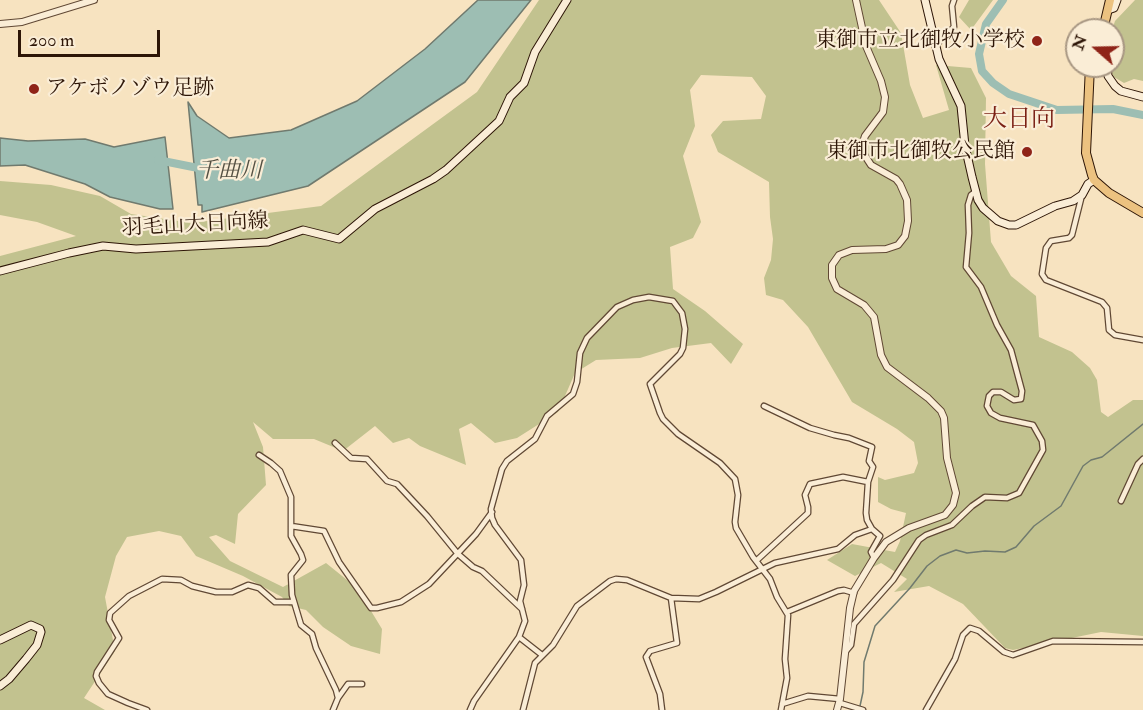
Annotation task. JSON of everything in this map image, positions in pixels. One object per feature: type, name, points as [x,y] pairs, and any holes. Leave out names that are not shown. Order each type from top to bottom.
[{"type":"main road","name":"羽毛山大日向線","points":[[0,271],[103,246],[136,249],[268,242],[303,230],[339,239],[375,208],[440,175],[498,121],[510,97],[524,83],[535,52],[567,0]]},
{"type":"main road","points":[[925,0],[939,59],[961,106],[965,146],[976,191],[983,208],[992,217],[1009,225],[1024,222],[1054,206],[1073,201],[1082,195],[1088,184],[1094,180]]},
{"type":"main road","points":[[1106,18],[1110,0]]},
{"type":"main road","points":[[1108,10],[1114,8],[1117,0]]},
{"type":"main road","points":[[1089,78],[1086,153],[1094,180],[1108,193],[1143,213]]},
{"type":"main road","points":[[1109,78],[1121,91],[1143,97]]},
{"type":"main road","points":[[0,640],[32,625],[41,632],[37,645],[9,679],[0,686]]},
{"type":"street","points":[[0,24],[22,22],[94,0]]},
{"type":"street","points":[[839,704],[850,608],[854,593],[874,558],[886,542],[897,534],[938,519],[950,511],[956,500],[947,458],[944,418],[941,411],[933,402],[887,367],[881,355],[874,317],[864,305],[837,289],[832,278],[832,265],[839,255],[852,250],[886,249],[898,245],[905,236],[908,221],[907,200],[900,184],[896,179],[871,165],[862,151],[865,136],[883,112],[885,97],[881,81],[866,46],[856,0]]},
{"type":"street","points":[[936,45],[954,27],[952,6],[954,0]]},
{"type":"street","points":[[846,651],[851,645],[854,624],[892,580],[919,540],[952,525],[985,497],[1007,498],[1018,493],[1043,450],[1042,441],[1033,425],[1000,418],[991,413],[987,406],[989,396],[993,392],[1001,392],[1014,400],[1021,399],[1022,391],[1014,357],[1007,341],[981,287],[966,267],[969,233],[968,204],[971,195],[976,191]]},
{"type":"street","points":[[1082,195],[1072,235],[1069,238],[1051,241],[1046,248],[1042,274],[1046,280],[1102,302],[1107,308],[1109,330],[1115,335],[1143,340]]},
{"type":"street","points":[[291,526],[324,531],[339,562],[371,608],[400,602],[417,592],[429,584],[476,534],[492,512],[502,469],[507,461],[535,438],[548,416],[573,394],[577,382],[580,353],[587,338],[617,307],[640,298],[660,297],[673,301],[679,307],[684,320],[685,337],[680,354],[650,384],[663,419],[678,434],[720,463],[735,479],[738,495],[735,522],[756,561],[770,579],[777,597],[788,612],[785,659],[787,678],[781,710]]},
{"type":"street","points":[[764,406],[810,428],[849,438],[872,447],[869,461],[873,467],[868,482],[866,513],[872,529],[880,536],[871,552],[874,558]]},
{"type":"street","points":[[335,443],[351,458],[367,459],[387,481],[397,484],[458,554],[473,567],[482,570],[522,609]]},
{"type":"street","points":[[259,455],[275,466],[284,478],[292,500],[292,540],[302,554],[303,560],[291,575],[293,602],[301,626],[312,634],[338,698]]},
{"type":"street","points":[[1121,501],[1138,464],[1143,459]]},
{"type":"street","points":[[756,561],[808,513],[806,495],[810,484],[814,481],[843,477],[868,482]]},
{"type":"street","points":[[470,710],[519,637],[525,621],[520,601],[524,585],[521,560],[495,525],[492,512]]},
{"type":"street","points":[[523,710],[532,669],[553,645],[577,606],[610,581],[627,580],[671,598],[692,600],[707,596],[775,563],[838,549],[855,535],[872,529]]},
{"type":"street","points":[[147,710],[108,694],[96,676],[119,638],[108,620],[110,613],[129,596],[162,579],[181,580],[192,586],[216,592],[232,592],[248,585],[259,588],[275,602],[293,602]]},
{"type":"street","points":[[788,612],[841,590],[854,593]]},
{"type":"street","points":[[662,710],[660,694],[646,657],[650,651],[677,643],[671,598]]},
{"type":"street","points":[[926,710],[955,659],[963,634],[970,628],[979,631],[1004,652],[1013,654],[1053,640],[1143,642]]},
{"type":"street","points":[[519,637],[542,655]]},
{"type":"street","points":[[333,710],[348,684],[363,684]]},
{"type":"street","points":[[782,704],[808,696],[863,710]]},
{"type":"green space","points":[[539,0],[879,0],[901,33],[910,85],[923,118],[949,110],[936,65],[971,68],[986,98],[985,164],[991,242],[1011,276],[1036,296],[1039,337],[1072,352],[1090,368],[1097,380],[1101,412],[1108,417],[1133,400],[1143,400],[1143,636],[1101,632],[1013,650],[1005,648],[963,604],[929,586],[894,592],[907,579],[881,563],[855,576],[827,560],[852,544],[895,552],[900,541],[906,513],[878,502],[878,477],[885,480],[914,473],[918,463],[914,442],[852,402],[808,327],[783,300],[766,295],[764,278],[771,260],[773,239],[769,182],[718,152],[711,135],[723,121],[761,119],[766,96],[752,77],[701,75],[690,90],[695,126],[683,156],[701,222],[693,238],[670,247],[673,289],[705,311],[743,344],[731,364],[711,343],[672,348],[640,358],[596,360],[575,373],[558,412],[517,438],[495,443],[471,423],[459,429],[466,465],[420,446],[409,438],[393,443],[375,426],[343,451],[314,439],[273,439],[253,422],[263,447],[266,485],[238,514],[235,544],[216,535],[209,537],[230,561],[283,587],[326,563],[357,588],[382,629],[380,654],[351,646],[323,627],[306,610],[289,606],[282,597],[243,576],[196,556],[181,536],[159,531],[127,537],[116,556],[105,597],[115,651],[84,698],[105,710],[0,710],[0,256],[76,236],[37,222],[0,215],[0,181],[51,185],[100,196],[131,214],[192,223],[321,206],[477,92]]},
{"type":"green space","points":[[969,0],[993,0],[971,30],[959,17]]},
{"type":"green space","points":[[1135,0],[1143,0],[1143,81],[1134,79],[1124,83],[1116,78],[1125,78],[1125,18],[1118,18]]},
{"type":"water","name":"千曲川","points":[[478,0],[531,0],[465,82],[308,186],[202,212],[202,205],[198,205],[188,102],[197,116],[229,138],[291,130],[357,101],[425,49]]},
{"type":"water","points":[[165,137],[173,209],[160,209],[110,197],[85,184],[25,165],[0,166],[0,138],[28,141],[85,139],[114,147]]},
{"type":"waterway","points":[[1003,0],[986,24],[979,54],[982,71],[993,83],[1009,94],[1057,110],[1113,109],[1143,115]]},
{"type":"waterway","name":"千曲川","points":[[158,160],[198,168],[204,167]]},
{"type":"waterway","points":[[860,706],[864,662],[875,626],[927,566],[940,556],[956,550],[967,553],[1005,552],[1016,547],[1034,526],[1061,506],[1083,466],[1091,460],[1102,457],[1143,424]]},
{"type":"place","name":"東御市立北御牧小学校","points":[[1037,41]]},
{"type":"place","name":"アケボノゾウ足跡","points":[[34,89]]},
{"type":"place","name":"東御市北御牧公民館","points":[[1027,152]]},
{"type":"district","name":"大日向","points":[[1019,121]]}]
